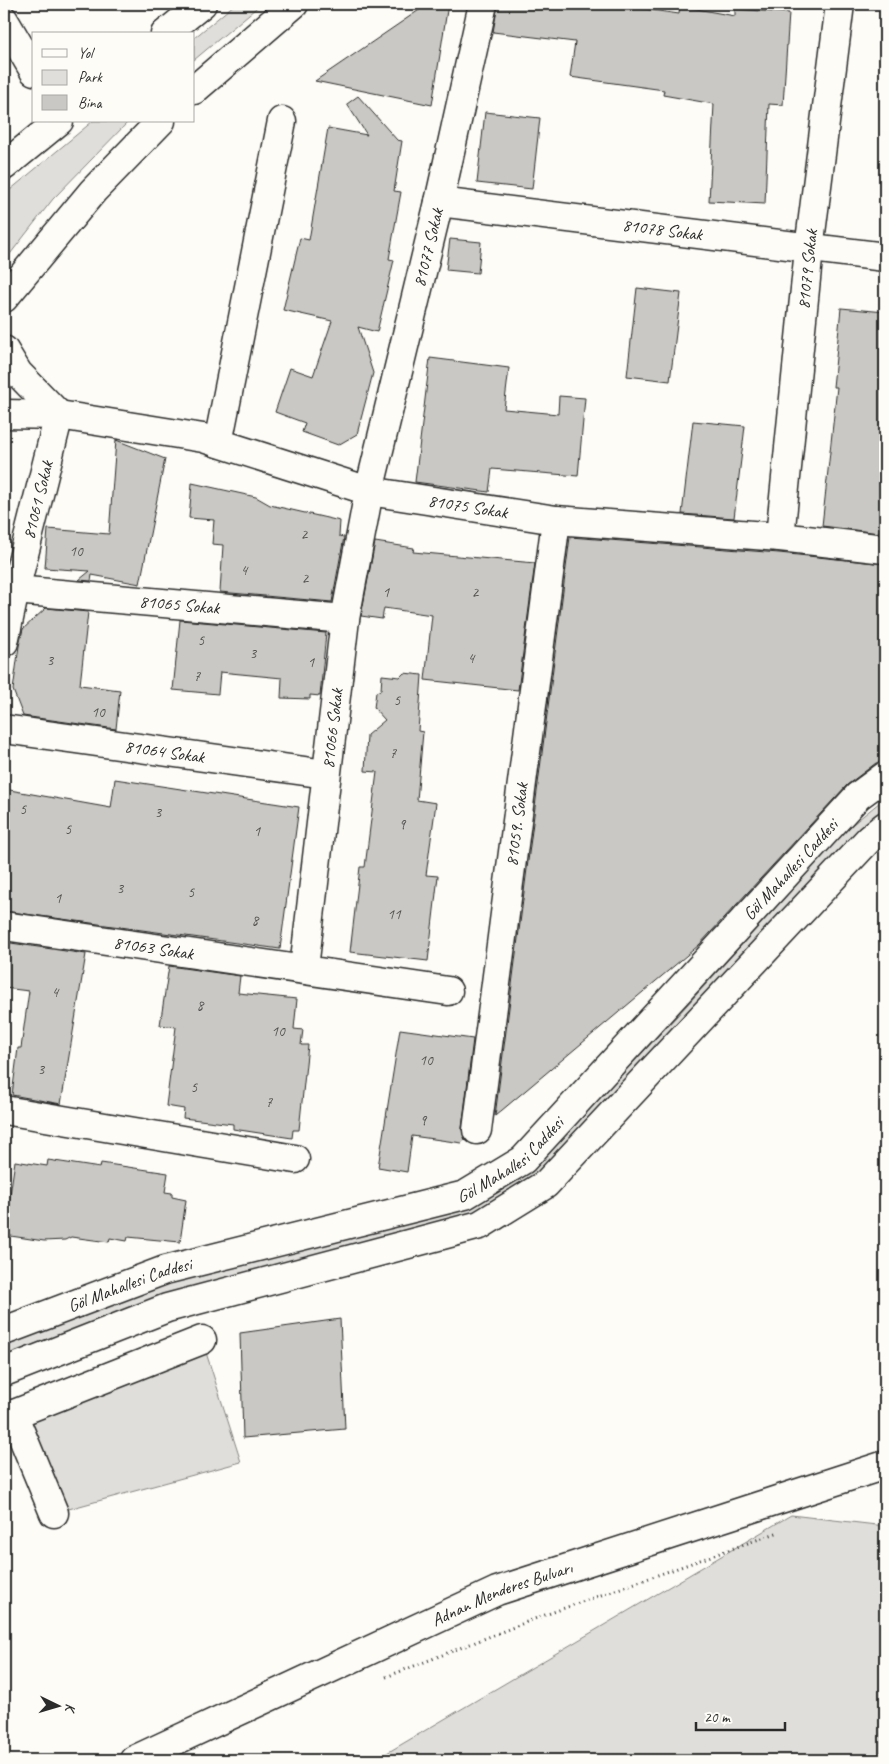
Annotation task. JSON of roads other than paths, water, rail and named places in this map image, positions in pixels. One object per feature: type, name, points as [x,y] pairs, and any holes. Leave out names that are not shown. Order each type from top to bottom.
[{"type":"street","points":[[167,32],[202,4]]},
{"type":"street","points":[[195,89],[294,4]]},
{"type":"street","name":"81077 Sokak","points":[[369,491],[483,4]]},
{"type":"street","name":"81079 Sokak","points":[[780,537],[809,249],[840,4]]},
{"type":"street","points":[[4,20],[32,68]]},
{"type":"street","points":[[218,443],[282,121]]},
{"type":"street","points":[[4,166],[58,122]]},
{"type":"street","points":[[4,298],[94,191],[160,122]]},
{"type":"street","name":"81078 Sokak","points":[[438,202],[885,257]]},
{"type":"street","points":[[4,350],[18,373],[59,415]]},
{"type":"street","name":"81075 Sokak","points":[[4,414],[59,415],[203,438],[369,491],[556,520],[780,537],[885,548]]},
{"type":"street","name":"81061 Sokak","points":[[4,642],[15,590],[59,415]]},
{"type":"street","name":"81066 Sokak","points":[[304,968],[345,619],[369,491]]},
{"type":"street","name":"81059. Sokak","points":[[477,1130],[556,520]]},
{"type":"street","name":"81065 Sokak","points":[[15,590],[345,619]]},
{"type":"street","name":"81064 Sokak","points":[[4,729],[326,774]]},
{"type":"street","name":"Göl Mahallesi Caddesi","points":[[4,1332],[165,1270],[465,1194],[523,1160],[858,796],[885,776]]},
{"type":"street","name":"Göl Mahallesi Caddesi","points":[[4,1372],[167,1308],[480,1225],[546,1184],[869,839],[885,826]]},
{"type":"street","name":"81063 Sokak","points":[[4,926],[304,968],[448,991]]},
{"type":"street","points":[[4,1110],[295,1159]]},
{"type":"street","points":[[54,1513],[8,1416],[202,1340]]},
{"type":"street","name":"Adnan Menderes Bulvarı","points":[[134,1760],[497,1591],[885,1465]]}]
